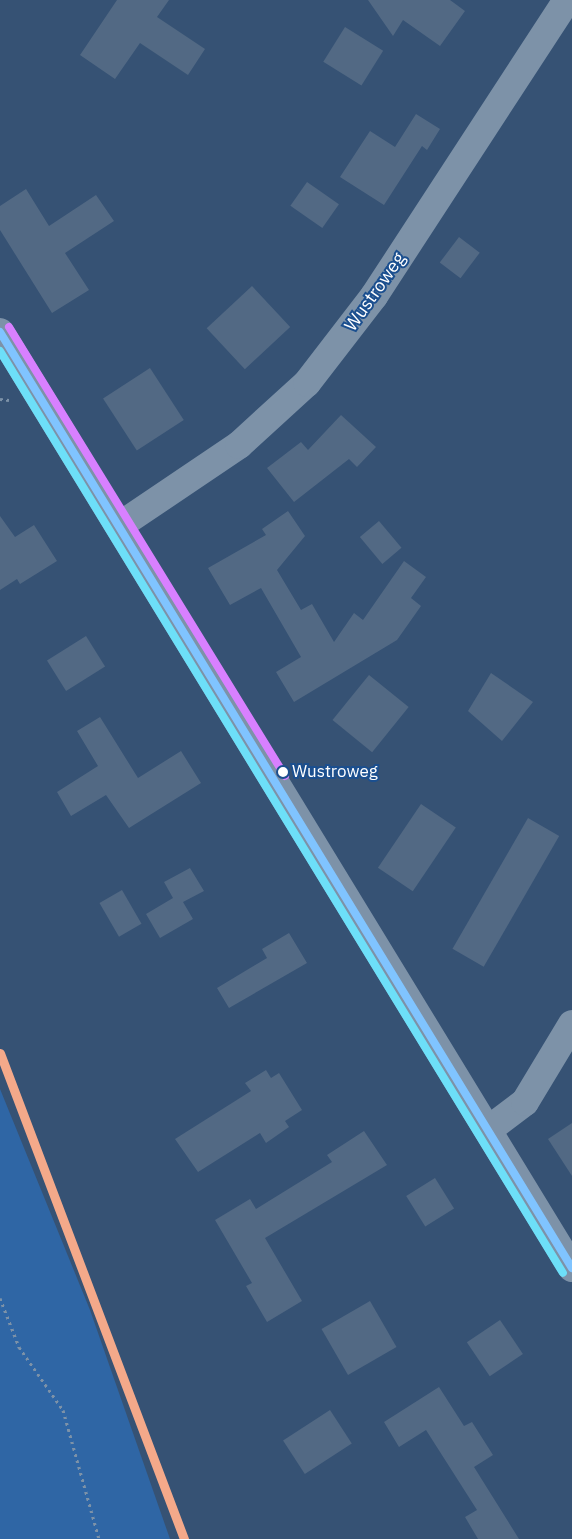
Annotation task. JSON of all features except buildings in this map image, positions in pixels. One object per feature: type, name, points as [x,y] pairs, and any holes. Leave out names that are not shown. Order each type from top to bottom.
[{"type":"street","name":"Wustroweg","points":[[119,526],[239,445],[307,383],[374,296],[567,0]]},
{"type":"street","points":[[0,332],[8,363],[119,526],[572,1268]]},
{"type":"street","points":[[488,1130],[525,1102],[572,1024]]},
{"type":"path","points":[[0,399],[11,400]]},
{"type":"path","points":[[0,1298],[19,1347],[63,1410],[99,1539]]},
{"type":"shaded area","points":[[0,1089],[90,1310],[170,1539],[0,1539]]},
{"type":"transit line","points":[[9,327],[285,776]]},
{"type":"transit line","points":[[0,332],[572,1268]]},
{"type":"transit line","points":[[0,351],[563,1273]]},
{"type":"transit line","points":[[0,1053],[184,1539]]},
{"type":"place","name":"Wustroweg","points":[[283,772]]}]
